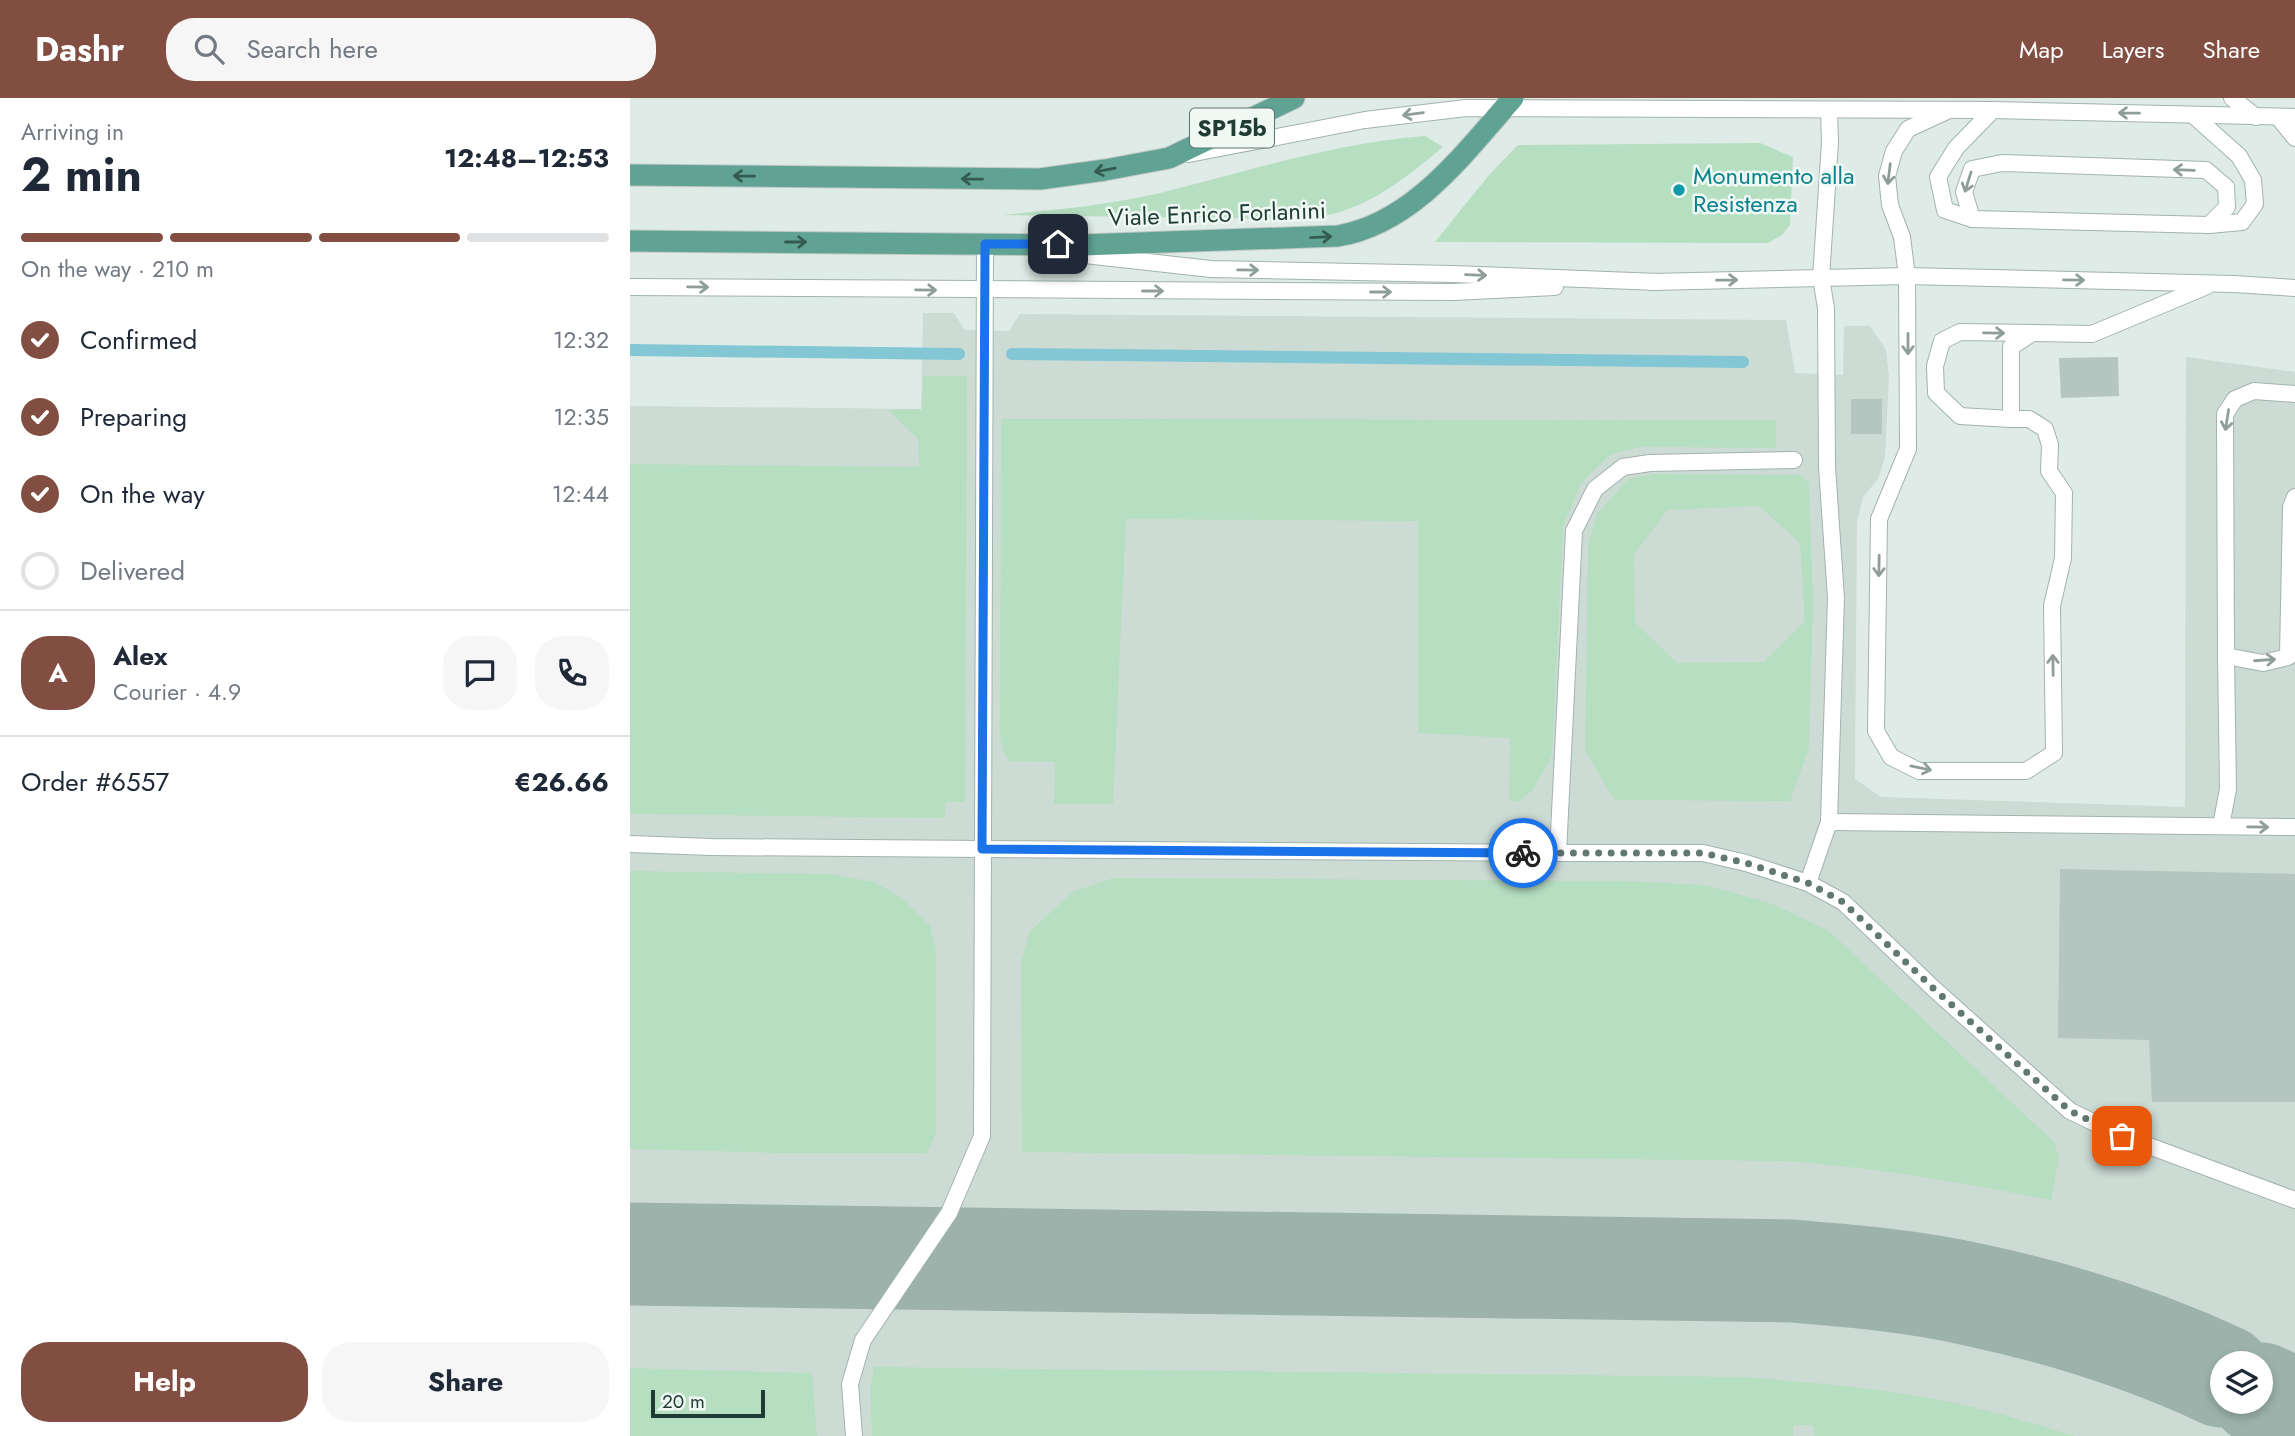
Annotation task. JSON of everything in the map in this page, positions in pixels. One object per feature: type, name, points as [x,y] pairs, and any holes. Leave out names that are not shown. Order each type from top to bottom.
[{"type":"main road","name":"SP15b","points":[[1169,158],[1294,98]]},
{"type":"main road","name":"Viale Enrico Forlanini","points":[[630,241],[1082,244],[1296,239],[1357,233],[1397,214],[1452,169],[1509,103]]},
{"type":"main road","name":"Viale Enrico Forlanini","points":[[630,175],[1040,179],[1169,158]]},
{"type":"lane","points":[[1965,111],[1976,98]]},
{"type":"lane","points":[[2232,98],[2256,117]]},
{"type":"lane","points":[[1169,158],[1365,120],[1509,103],[1829,111],[1993,110],[2287,117],[2295,138]]},
{"type":"lane","points":[[1993,110],[1956,148],[1938,177],[1945,210],[1972,219],[2209,225],[2242,222],[2255,204],[2253,180],[2239,156],[2193,115]]},
{"type":"lane","points":[[1808,883],[1829,822],[1836,598],[1827,467],[1826,308],[1821,278],[1830,142],[1829,111]]},
{"type":"lane","points":[[1947,111],[1908,129],[1894,151],[1887,176],[1890,205],[1902,237],[1908,275],[1908,449],[1879,519],[1876,731],[1891,757],[1919,771],[2026,771],[2054,753],[2052,606],[2063,558],[2064,493],[2049,471],[2050,444],[2045,429],[2029,419],[1960,416],[1936,393],[1935,366],[1942,341],[1960,332],[2092,334],[2213,283]]},
{"type":"lane","points":[[1972,219],[1964,192],[1972,169],[2002,163],[2206,170],[2226,187],[2227,207],[2209,225]]},
{"type":"lane","points":[[854,1436],[850,1384],[863,1340],[949,1213],[982,1136],[985,244],[1211,269],[1659,282]]},
{"type":"lane","points":[[630,287],[1453,292],[1659,282],[1908,275],[2213,283],[2295,288]]},
{"type":"lane","points":[[2234,284],[2295,281]]},
{"type":"lane","points":[[2234,284],[2295,297]]},
{"type":"lane","points":[[2011,419],[2011,347],[2031,334]]},
{"type":"lane","points":[[2221,826],[2228,789],[2225,414],[2235,399],[2254,391],[2295,394]]},
{"type":"lane","points":[[2278,393],[2295,401]]},
{"type":"lane","points":[[1558,853],[1574,531],[1595,489],[1623,467],[1650,463],[1794,460]]},
{"type":"lane","points":[[2226,656],[2263,663],[2288,657],[2291,507],[2295,497]]},
{"type":"lane","points":[[1829,822],[2295,827]]},
{"type":"lane","points":[[630,844],[710,847],[1703,853],[1746,863],[1808,883],[1843,902],[1933,988],[2070,1111],[2122,1136],[2295,1200]]},
{"type":"shaded area","points":[[923,313],[954,313],[965,330],[1009,331],[1020,314],[1786,320],[1795,373],[1843,375],[1844,326],[1870,326],[1886,350],[1889,376],[1885,457],[1878,479],[1863,497],[1857,522],[1855,779],[1881,797],[2185,807],[2186,357],[2295,372],[2295,1436],[630,1436],[630,406],[921,409]]},
{"type":"green space","points":[[1425,136],[1443,147],[1378,195],[1349,209],[1327,215],[1285,219],[1001,215],[1081,207],[1140,197],[1324,151]]},
{"type":"green space","points":[[1760,143],[1793,157],[1790,225],[1782,235],[1768,243],[1435,242],[1489,175],[1518,145]]},
{"type":"green space","points":[[923,376],[967,376],[965,802],[946,802],[945,818],[630,814],[630,464],[919,467],[918,439],[888,410],[922,409]]},
{"type":"green space","points":[[1001,419],[1776,420],[1776,448],[1640,447],[1610,455],[1581,483],[1563,527],[1552,756],[1533,790],[1519,801],[1509,801],[1510,738],[1418,733],[1418,521],[1126,519],[1113,804],[1054,804],[1055,762],[1009,761],[1000,736]]},
{"type":"green space","points":[[1653,474],[1798,475],[1809,483],[1813,600],[1809,748],[1790,801],[1614,800],[1585,750],[1588,544],[1597,514],[1628,479]],"holes":[[[1759,506],[1800,543],[1805,621],[1764,662],[1677,663],[1635,622],[1634,555],[1667,510]]]},
{"type":"green space","points":[[630,871],[829,874],[874,882],[902,898],[930,926],[936,951],[936,1132],[927,1153],[630,1149]]},
{"type":"green space","points":[[1113,878],[1627,881],[1705,885],[1770,903],[1829,931],[2054,1142],[2059,1157],[2051,1200],[1918,1176],[1784,1161],[1022,1152],[1021,962],[1030,931],[1074,891]]},
{"type":"green space","points":[[874,1367],[1743,1377],[1860,1388],[1930,1398],[2075,1436],[1814,1436],[1813,1425],[1793,1425],[1793,1436],[872,1436],[870,1389]]},
{"type":"green space","points":[[630,1368],[812,1373],[817,1436],[630,1436]]},
{"type":"building","points":[[2118,357],[2119,396],[2061,398],[2059,358]]},
{"type":"building","points":[[1851,399],[1882,399],[1882,434],[1851,434]]},
{"type":"building","points":[[2060,869],[2295,874],[2295,1102],[2152,1102],[2149,1040],[2058,1038]]},
{"type":"waterway","points":[[630,350],[959,354]]},
{"type":"waterway","points":[[1012,354],[1743,362]]},
{"type":"taxiway","points":[[630,1254],[1791,1271],[1906,1283],[2007,1302],[2132,1339],[2210,1371]]},
{"type":"taxiway","points":[[2273,1400],[2295,1410]]},
{"type":"way so far","points":[[1523,853],[1703,853],[1746,863],[1808,883],[1843,902],[1933,988],[2070,1111],[2122,1136]]},
{"type":"place","name":"Monumento alla Resistenza","points":[[1679,190]]},
{"type":"route","points":[[1058,244],[985,244],[982,849],[1523,853]]}]
